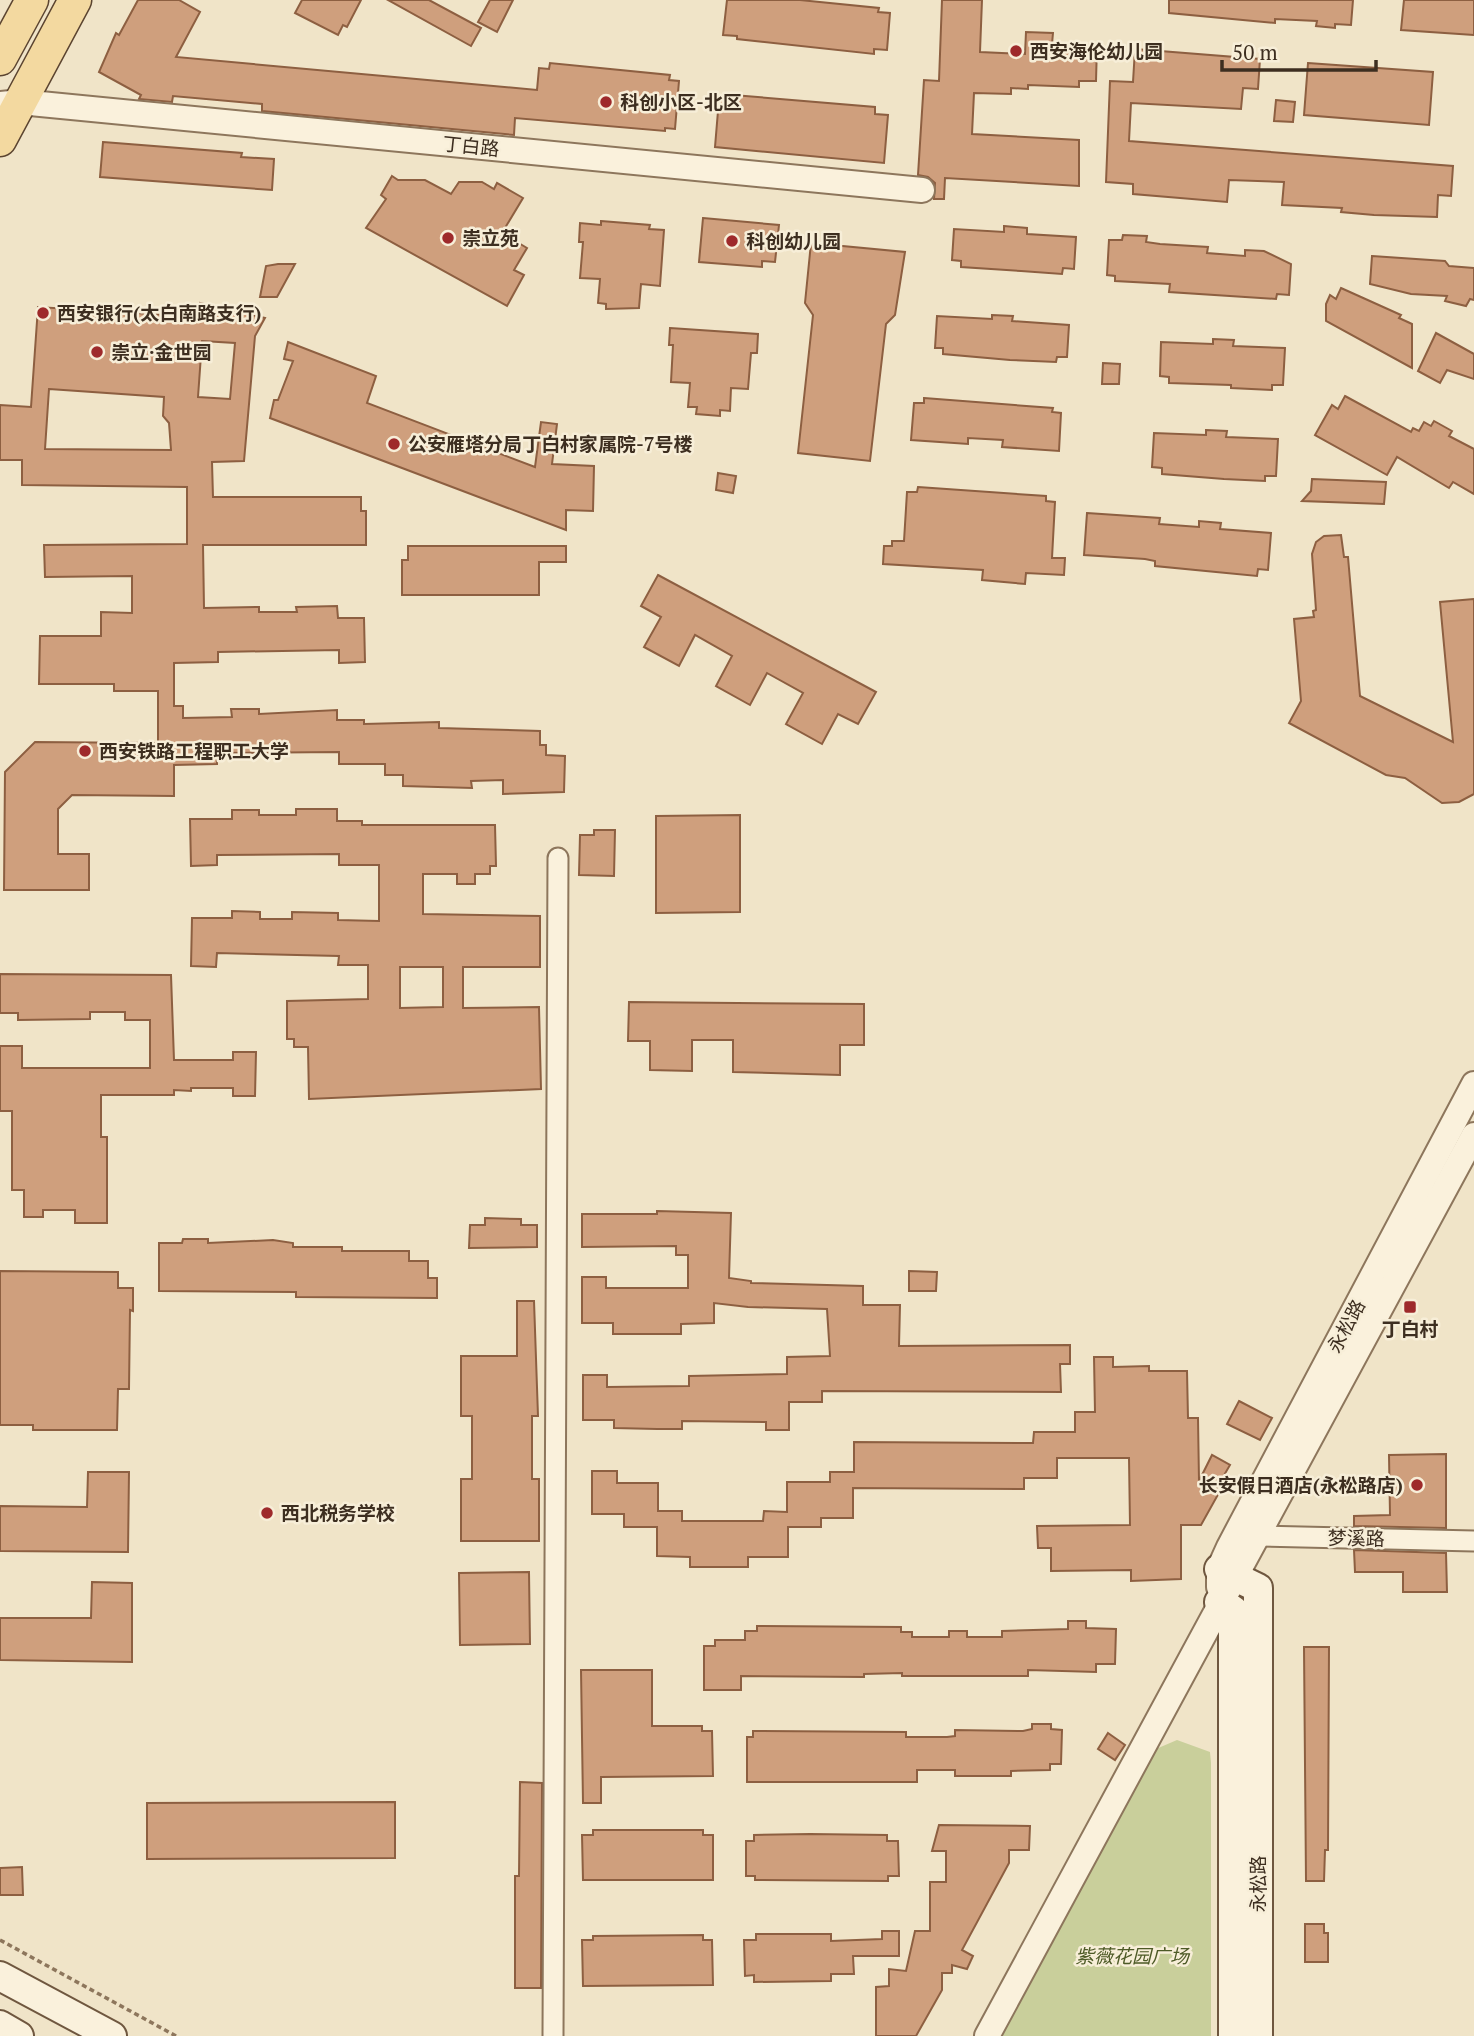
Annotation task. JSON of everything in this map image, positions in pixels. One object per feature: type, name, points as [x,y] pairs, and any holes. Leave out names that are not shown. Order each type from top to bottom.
[{"type":"main road","points":[[0,59],[32,0]]},
{"type":"main road","points":[[0,140],[7,98],[75,0]]},
{"type":"main road","name":"永松路","points":[[1228,1573],[1258,1588],[1258,2036]]},
{"type":"main road","name":"永松路","points":[[1219,1602],[1233,1610],[1233,2036]]},
{"type":"main road","points":[[0,1976],[112,2036]]},
{"type":"main road","points":[[0,2025],[19,2036]]},
{"type":"street","name":"丁白路","points":[[7,98],[922,190]]},
{"type":"street","points":[[552,2036],[558,858]]},
{"type":"street","name":"永松路","points":[[1219,1602],[1228,1573],[1474,1084]]},
{"type":"street","name":"永松路","points":[[1249,1531],[1474,1135]]},
{"type":"street","name":"梦溪路","points":[[1249,1531],[1474,1541]]},
{"type":"street","points":[[987,2036],[1219,1602]]},
{"type":"path","points":[[0,1940],[176,2036]]},
{"type":"green space","name":"紫薇花园广场","points":[[1177,1740],[1210,1752],[1211,2036],[1000,2036],[1142,1771],[1156,1749]]},
{"type":"building","points":[[138,0],[179,0],[200,12],[176,57],[537,90],[539,68],[549,69],[550,63],[670,75],[669,80],[679,81],[675,129],[665,128],[665,131],[515,118],[514,135],[262,111],[262,104],[173,96],[172,102],[139,99],[141,95],[99,72],[116,33],[119,35]]},
{"type":"building","points":[[302,0],[361,0],[347,27],[343,25],[338,35],[295,13]]},
{"type":"building","points":[[388,0],[429,0],[481,28],[471,46]]},
{"type":"building","points":[[490,0],[513,0],[497,32],[478,22]]},
{"type":"building","points":[[727,0],[800,0],[879,8],[878,12],[890,13],[887,50],[874,49],[874,54],[737,39],[737,36],[723,35]]},
{"type":"building","points":[[942,0],[982,0],[980,52],[1025,54],[1026,32],[1053,33],[1052,44],[1097,45],[1096,81],[1079,81],[1079,87],[1028,85],[1028,89],[1011,88],[1011,94],[974,93],[972,134],[1079,140],[1079,186],[945,178],[944,199],[934,199],[935,183],[928,177],[918,175],[924,80],[939,81]]},
{"type":"building","points":[[1169,0],[1353,0],[1351,25],[1335,24],[1335,28],[1316,26],[1317,21],[1275,19],[1275,23],[1169,13]]},
{"type":"building","points":[[1404,0],[1474,0],[1474,35],[1401,30]]},
{"type":"building","points":[[1135,49],[1260,59],[1258,89],[1243,88],[1241,109],[1131,103],[1129,141],[1453,166],[1451,196],[1438,195],[1437,217],[1374,215],[1341,212],[1342,208],[1282,205],[1284,182],[1229,180],[1227,202],[1133,194],[1133,184],[1106,182],[1110,81],[1133,82]]},
{"type":"building","points":[[1308,63],[1433,72],[1429,125],[1304,115]]},
{"type":"building","points":[[733,95],[875,107],[875,114],[888,115],[884,163],[715,147],[719,99],[733,100]]},
{"type":"building","points":[[1276,100],[1295,102],[1293,122],[1274,121]]},
{"type":"building","points":[[103,142],[242,153],[241,157],[274,159],[272,190],[100,177]]},
{"type":"building","name":"崇立苑","points":[[392,176],[398,180],[425,180],[451,194],[459,182],[482,182],[494,189],[497,183],[523,198],[502,233],[527,248],[514,270],[524,275],[507,306],[366,228],[386,199],[381,195]]},
{"type":"building","points":[[703,218],[779,225],[775,262],[762,261],[762,267],[699,262]]},
{"type":"building","points":[[601,221],[650,225],[649,229],[664,230],[660,286],[641,284],[639,308],[606,309],[606,304],[598,303],[600,279],[580,278],[583,242],[579,242],[580,223],[601,225]]},
{"type":"building","points":[[1004,226],[1027,228],[1027,234],[1076,237],[1074,269],[1063,268],[1062,274],[961,267],[961,261],[952,260],[954,229],[1004,232]]},
{"type":"building","points":[[1123,235],[1147,236],[1146,242],[1160,244],[1208,247],[1207,253],[1245,256],[1245,250],[1264,251],[1291,264],[1289,295],[1277,294],[1276,299],[1169,292],[1170,284],[1115,281],[1115,276],[1107,275],[1109,240],[1122,240]]},
{"type":"building","points":[[811,243],[905,252],[895,315],[886,324],[870,461],[798,453],[813,315],[805,303]]},
{"type":"building","points":[[1372,256],[1445,261],[1449,266],[1474,268],[1474,300],[1470,299],[1466,306],[1445,301],[1447,296],[1411,294],[1370,284]]},
{"type":"building","points":[[295,264],[277,297],[260,297],[266,266]]},
{"type":"building","points":[[1341,288],[1401,315],[1399,318],[1412,324],[1412,368],[1326,321],[1326,304],[1330,295],[1336,299]]},
{"type":"building","points":[[200,303],[265,318],[255,336],[244,461],[212,462],[213,497],[361,497],[361,511],[366,511],[366,545],[203,545],[204,608],[259,607],[259,612],[297,612],[296,607],[337,606],[338,618],[364,618],[365,662],[339,663],[339,650],[218,652],[218,662],[174,663],[174,706],[183,706],[183,718],[232,717],[231,709],[259,709],[259,714],[337,710],[337,720],[364,720],[364,724],[439,722],[439,728],[540,731],[540,745],[546,745],[546,755],[565,756],[564,792],[503,794],[503,780],[471,781],[472,788],[403,786],[403,775],[385,775],[385,764],[339,764],[339,752],[217,753],[217,764],[174,765],[174,796],[72,795],[58,809],[58,854],[89,854],[89,890],[4,890],[5,772],[35,742],[158,743],[158,691],[114,691],[114,684],[39,684],[40,636],[101,636],[101,612],[132,613],[132,576],[45,577],[44,545],[187,544],[187,487],[22,485],[22,460],[0,460],[0,405],[31,407],[38,307],[199,317]],"holes":[[[202,341],[235,343],[230,399],[198,397]],[[49,389],[164,397],[163,416],[169,423],[171,450],[45,449]]]},
{"type":"building","points":[[992,315],[1013,316],[1012,321],[1069,325],[1067,357],[1057,357],[1056,362],[1010,360],[943,354],[943,348],[935,348],[937,316],[992,319]]},
{"type":"building","points":[[670,328],[758,334],[757,353],[751,353],[748,389],[731,388],[730,411],[720,410],[720,416],[696,414],[697,407],[688,407],[690,383],[671,382],[673,345],[669,345]]},
{"type":"building","points":[[1436,333],[1474,354],[1474,379],[1447,370],[1440,383],[1418,371]]},
{"type":"building","points":[[1213,339],[1234,340],[1233,346],[1285,348],[1283,385],[1272,385],[1272,390],[1231,388],[1231,385],[1169,383],[1169,377],[1160,376],[1161,342],[1213,344]]},
{"type":"building","name":"公安雁塔分局丁白村家属院-7号楼","points":[[288,342],[376,376],[367,403],[535,467],[541,422],[557,424],[552,464],[594,466],[593,511],[566,510],[566,530],[270,418],[274,400],[278,400],[293,361],[284,359]]},
{"type":"building","points":[[1103,363],[1120,364],[1119,384],[1102,384]]},
{"type":"building","points":[[1345,396],[1411,432],[1413,428],[1419,431],[1424,422],[1431,426],[1434,421],[1452,431],[1449,436],[1474,449],[1474,494],[1453,482],[1449,488],[1397,457],[1387,475],[1315,435],[1332,405],[1338,409]]},
{"type":"building","points":[[924,398],[1053,408],[1052,412],[1061,413],[1059,451],[1002,447],[1003,440],[968,438],[968,444],[911,440],[914,403],[924,403]]},
{"type":"building","points":[[1206,430],[1227,431],[1226,437],[1278,439],[1276,476],[1265,476],[1265,481],[1224,479],[1162,474],[1162,468],[1152,467],[1154,433],[1206,435]]},
{"type":"building","points":[[718,473],[736,476],[733,493],[716,490]]},
{"type":"building","points":[[1312,479],[1386,482],[1384,504],[1302,501],[1311,491]]},
{"type":"building","points":[[918,487],[1046,496],[1046,501],[1055,502],[1052,558],[1065,558],[1064,575],[1026,573],[1025,584],[982,580],[983,570],[883,564],[884,546],[892,546],[892,541],[904,541],[907,492],[917,492]]},
{"type":"building","points":[[1087,513],[1160,518],[1159,524],[1199,527],[1199,521],[1221,523],[1220,529],[1271,533],[1268,570],[1258,569],[1257,576],[1155,566],[1155,561],[1145,559],[1084,555]]},
{"type":"building","points":[[1341,535],[1344,557],[1348,557],[1360,696],[1453,742],[1440,602],[1474,599],[1474,794],[1459,802],[1442,803],[1405,778],[1386,775],[1289,723],[1301,701],[1294,619],[1314,617],[1313,611],[1316,610],[1312,554],[1316,542],[1324,536]]},
{"type":"building","points":[[408,546],[566,546],[566,562],[539,562],[539,595],[402,595],[402,560],[408,560]]},
{"type":"building","points":[[658,575],[876,692],[858,724],[838,714],[822,744],[786,724],[803,693],[767,673],[750,705],[716,686],[732,656],[695,635],[679,666],[644,647],[661,617],[641,606]]},
{"type":"building","points":[[296,809],[337,809],[337,821],[362,821],[362,825],[495,825],[496,866],[490,866],[490,874],[475,874],[475,884],[457,884],[457,874],[423,874],[423,914],[540,916],[540,967],[463,967],[463,1008],[539,1007],[541,1089],[309,1099],[308,1047],[294,1047],[294,1039],[287,1039],[287,1001],[368,999],[368,965],[338,965],[339,956],[217,953],[216,967],[191,966],[192,918],[232,918],[232,911],[260,912],[260,919],[292,919],[292,912],[338,913],[338,920],[379,921],[379,865],[339,865],[339,854],[217,855],[217,865],[191,866],[190,819],[232,819],[232,810],[259,810],[259,815],[296,815]],"holes":[[[400,967],[443,967],[443,1007],[400,1008]]]},
{"type":"building","points":[[740,815],[740,912],[656,913],[656,816]]},
{"type":"building","points":[[594,830],[615,830],[614,876],[579,875],[580,835],[594,835]]},
{"type":"building","points":[[0,974],[171,975],[174,1060],[233,1060],[233,1052],[256,1052],[255,1096],[233,1096],[233,1088],[174,1090],[174,1095],[101,1095],[101,1137],[107,1137],[107,1223],[75,1223],[75,1210],[43,1210],[43,1217],[24,1217],[24,1190],[12,1190],[12,1111],[0,1111],[0,1046],[22,1046],[22,1068],[150,1068],[150,1020],[125,1020],[125,1012],[90,1012],[90,1019],[18,1020],[18,1013],[0,1013]]},
{"type":"building","points":[[629,1002],[864,1004],[864,1045],[840,1045],[840,1075],[733,1072],[733,1040],[692,1040],[692,1071],[650,1070],[650,1041],[628,1041]]},
{"type":"building","points":[[657,1211],[731,1213],[729,1278],[751,1283],[863,1286],[863,1305],[900,1305],[899,1346],[1070,1345],[1070,1364],[1060,1364],[1061,1392],[822,1391],[822,1402],[789,1402],[789,1430],[766,1430],[766,1422],[682,1421],[682,1429],[657,1429],[614,1428],[614,1420],[583,1420],[583,1375],[607,1375],[607,1387],[689,1386],[689,1376],[787,1374],[787,1357],[830,1356],[827,1309],[748,1307],[714,1303],[714,1323],[681,1324],[681,1334],[613,1334],[613,1323],[582,1323],[582,1277],[606,1277],[606,1288],[688,1288],[688,1255],[676,1255],[676,1246],[582,1247],[582,1214],[657,1214]]},
{"type":"building","points":[[485,1218],[521,1219],[521,1225],[537,1225],[537,1247],[469,1248],[470,1225],[485,1225]]},
{"type":"building","points":[[183,1239],[208,1239],[208,1243],[273,1240],[293,1243],[293,1247],[342,1247],[342,1251],[409,1251],[409,1261],[428,1261],[428,1278],[437,1278],[437,1298],[296,1297],[296,1292],[159,1291],[159,1243],[182,1243]]},
{"type":"building","points":[[0,1271],[118,1272],[118,1288],[133,1288],[133,1311],[130,1310],[129,1389],[118,1389],[117,1430],[33,1430],[33,1425],[0,1425]]},
{"type":"building","points":[[909,1271],[937,1272],[936,1291],[909,1291]]},
{"type":"building","points":[[517,1301],[534,1301],[538,1416],[532,1416],[532,1479],[539,1479],[539,1541],[461,1541],[461,1479],[472,1479],[472,1416],[461,1416],[461,1356],[517,1356]]},
{"type":"building","points":[[1094,1357],[1113,1357],[1113,1367],[1149,1366],[1149,1371],[1187,1371],[1188,1418],[1198,1418],[1199,1481],[1212,1455],[1230,1465],[1216,1489],[1220,1491],[1201,1525],[1181,1525],[1181,1579],[1131,1581],[1131,1570],[1051,1571],[1051,1548],[1038,1548],[1037,1526],[1130,1525],[1129,1458],[1057,1458],[1057,1478],[1024,1478],[1024,1489],[853,1488],[853,1518],[821,1518],[821,1527],[788,1527],[788,1557],[748,1557],[748,1567],[690,1567],[690,1557],[657,1556],[657,1527],[624,1527],[624,1514],[592,1514],[592,1471],[617,1471],[617,1483],[658,1483],[658,1511],[682,1511],[682,1521],[763,1521],[764,1511],[787,1512],[787,1482],[830,1482],[830,1472],[854,1472],[854,1442],[1033,1443],[1034,1432],[1075,1432],[1075,1412],[1095,1412]]},
{"type":"building","points":[[1239,1401],[1272,1418],[1260,1440],[1227,1424]]},
{"type":"building","points":[[1446,1454],[1446,1528],[1354,1526],[1354,1516],[1390,1515],[1389,1455]]},
{"type":"building","points":[[88,1472],[129,1472],[128,1552],[0,1551],[0,1506],[87,1507]]},
{"type":"building","points":[[1354,1550],[1446,1553],[1447,1592],[1403,1592],[1403,1572],[1355,1572]]},
{"type":"building","points":[[529,1572],[530,1644],[460,1645],[459,1573]]},
{"type":"building","points":[[92,1582],[132,1583],[132,1662],[0,1660],[0,1618],[91,1618]]},
{"type":"building","points":[[1068,1621],[1086,1621],[1086,1628],[1116,1629],[1115,1664],[1096,1664],[1096,1672],[1028,1670],[1028,1676],[902,1676],[902,1673],[864,1674],[864,1677],[741,1676],[741,1690],[704,1690],[704,1646],[715,1646],[715,1640],[745,1640],[745,1631],[757,1631],[757,1626],[901,1627],[901,1632],[912,1632],[912,1637],[949,1637],[949,1631],[967,1631],[967,1637],[1002,1637],[1002,1631],[1068,1629]]},
{"type":"building","points":[[1304,1647],[1329,1647],[1328,1850],[1325,1850],[1324,1881],[1306,1881]]},
{"type":"building","points":[[581,1670],[652,1670],[652,1726],[702,1726],[702,1731],[712,1731],[713,1776],[601,1777],[601,1803],[583,1803]]},
{"type":"building","points":[[1032,1724],[1051,1724],[1051,1729],[1062,1730],[1061,1764],[1050,1764],[1050,1770],[1011,1771],[1011,1776],[955,1776],[955,1770],[917,1770],[917,1782],[747,1782],[747,1737],[753,1737],[753,1731],[906,1732],[906,1737],[947,1737],[955,1736],[955,1730],[1023,1731],[1032,1729]]},
{"type":"building","points":[[1108,1733],[1125,1745],[1115,1760],[1098,1749]]},
{"type":"building","points":[[520,1782],[542,1783],[541,1988],[515,1988],[515,1876],[519,1876]]},
{"type":"building","points":[[395,1802],[395,1858],[147,1859],[147,1803]]},
{"type":"building","points":[[939,1825],[1030,1826],[1029,1850],[1009,1850],[1009,1863],[962,1950],[973,1956],[967,1969],[952,1965],[952,1973],[942,1973],[942,1990],[916,2036],[876,2036],[876,1987],[889,1986],[889,1969],[906,1971],[915,1931],[930,1931],[930,1882],[946,1882],[946,1851],[932,1851]]},
{"type":"building","points":[[593,1830],[703,1830],[703,1835],[713,1835],[713,1880],[583,1880],[582,1835],[593,1835]]},
{"type":"building","points":[[754,1835],[887,1835],[887,1841],[898,1841],[899,1876],[888,1876],[888,1881],[755,1880],[755,1876],[746,1876],[746,1841],[754,1841]]},
{"type":"building","points":[[22,1867],[23,1895],[0,1895],[0,1868]]},
{"type":"building","points":[[1305,1924],[1324,1924],[1324,1933],[1328,1933],[1328,1962],[1305,1962]]},
{"type":"building","points":[[882,1931],[899,1931],[899,1956],[853,1956],[854,1974],[831,1974],[831,1981],[754,1982],[754,1975],[745,1976],[744,1940],[756,1940],[756,1934],[831,1934],[831,1941],[882,1939]]},
{"type":"building","points":[[703,1935],[703,1940],[712,1940],[713,1985],[583,1986],[582,1940],[593,1940],[593,1936]]},
{"type":"place","name":"西安海伦幼儿园","points":[[1016,51]]},
{"type":"place","name":"科创小区-北区","points":[[606,102]]},
{"type":"place","name":"崇立苑","points":[[448,238]]},
{"type":"place","name":"科创幼儿园","points":[[732,241]]},
{"type":"place","name":"西安银行(太白南路支行)","points":[[43,313]]},
{"type":"place","name":"崇立·金世园","points":[[97,352]]},
{"type":"place","name":"公安雁塔分局丁白村家属院-7号楼","points":[[394,444]]},
{"type":"place","name":"西安铁路工程职工大学","points":[[85,751]]},
{"type":"place","name":"丁白村","points":[[1410,1307]]},
{"type":"place","name":"长安假日酒店(永松路店)","points":[[1417,1485]]},
{"type":"place","name":"西北税务学校","points":[[267,1513]]}]
